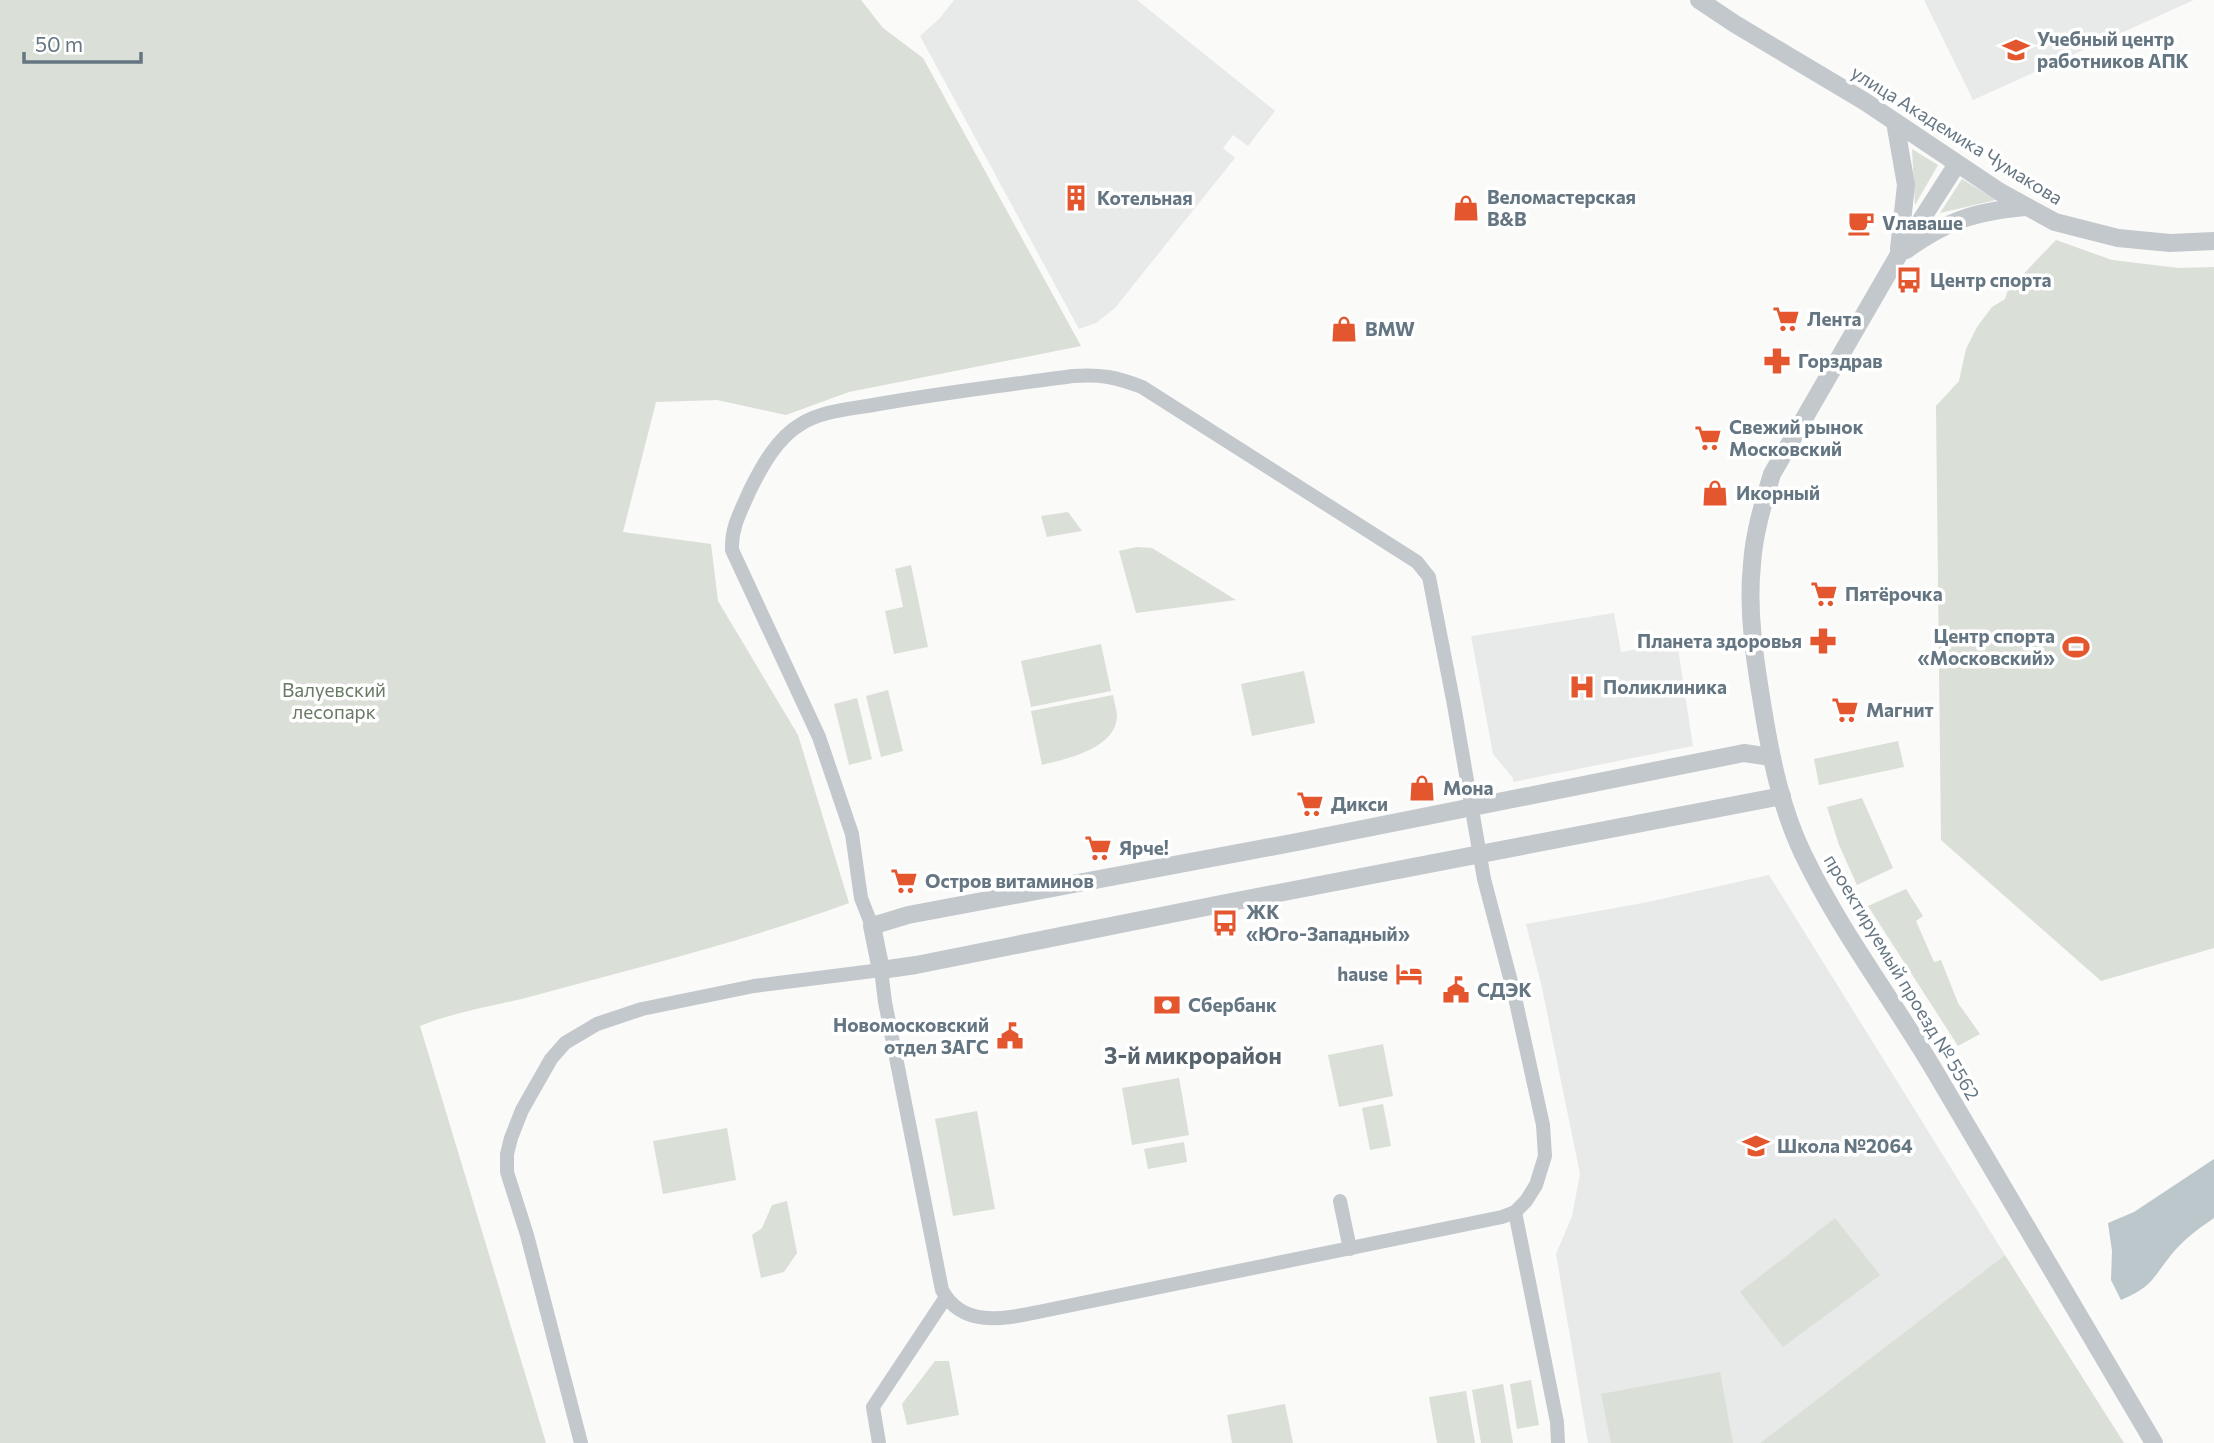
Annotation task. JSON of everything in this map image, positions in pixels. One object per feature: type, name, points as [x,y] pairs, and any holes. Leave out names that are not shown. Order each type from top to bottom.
[{"type":"street","name":"улица Академика Чумакова","points":[[1699,0],[1856,96],[2025,207],[2055,222],[2118,238],[2170,243],[2214,241]]},
{"type":"street","points":[[1895,122],[1906,185],[1898,256]]},
{"type":"street","name":"проектируемый проезд № 5562","points":[[1957,164],[1898,256],[1772,474],[1761,508],[1752,563],[1750,607],[1755,662],[1771,757],[1802,851],[1816,879],[1910,1030],[2154,1443]]},
{"type":"street","points":[[1898,256],[1954,221],[1973,214],[2025,207]]},
{"type":"street","points":[[1099,375],[1115,377],[1133,384],[1163,399],[1417,562],[1429,578],[1481,854],[1484,879],[1514,993],[1545,1145],[1545,1156],[1536,1185],[1515,1212],[1350,1249],[1003,1319],[983,1319],[970,1315],[946,1297],[942,1290],[872,926],[861,898],[852,834],[819,737],[732,550],[734,524],[768,457],[798,426],[810,419],[898,400],[1099,375]]},
{"type":"street","points":[[872,926],[908,915],[1744,752],[1771,757]]},
{"type":"street","points":[[581,1443],[527,1235],[507,1172],[507,1154],[531,1084],[565,1043],[597,1024],[642,1009],[702,996],[788,981],[916,965],[1782,796]]},
{"type":"street","points":[[1340,1201],[1350,1249]]},
{"type":"street","points":[[1515,1212],[1558,1422],[1558,1443]]},
{"type":"street","points":[[879,1443],[873,1407],[946,1297]]},
{"type":"shaded area","points":[[954,0],[1137,0],[1275,111],[1248,146],[1233,135],[1223,148],[1235,158],[1115,308],[1096,323],[1079,329],[920,36],[940,18]]},
{"type":"shaded area","name":"Учебный центр работников АПК","points":[[1924,0],[2194,0],[1973,100]]},
{"type":"shaded area","name":"Поликлиника","points":[[1614,613],[1621,652],[1677,642],[1693,746],[1513,782],[1513,778],[1493,754],[1471,636]]},
{"type":"shaded area","name":"Школа №2064","points":[[1769,875],[2005,1255],[1760,1443],[1588,1443],[1556,1254],[1572,1216],[1580,1174],[1542,988],[1526,924],[1648,902]]},
{"type":"shaded area","points":[[2214,1159],[2214,1218],[2181,1244],[2146,1286],[2121,1300],[2111,1280],[2112,1251],[2108,1223],[2134,1212]]},
{"type":"green space","name":"Валуевский лесопарк","points":[[0,0],[861,0],[883,28],[923,58],[1081,346],[849,392],[786,415],[717,400],[656,402],[623,532],[711,544],[718,601],[798,735],[849,903],[692,953],[420,1026],[546,1443],[0,1443]]},
{"type":"green space","points":[[1912,149],[1938,165],[1915,205]]},
{"type":"green space","points":[[1962,179],[1996,200],[1940,213]]},
{"type":"green space","name":"Центр спорта «Московский»","points":[[2056,240],[2112,260],[2179,268],[2214,267],[2214,948],[2101,981],[1941,840],[1936,406],[1959,381],[1966,349],[1977,327],[1992,307],[2005,299],[2008,290]]},
{"type":"green space","points":[[1068,512],[1082,531],[1047,537],[1041,516]]},
{"type":"green space","points":[[1137,547],[1152,548],[1236,600],[1136,613],[1119,551]]},
{"type":"green space","points":[[911,565],[928,647],[894,654],[885,611],[903,607],[895,569]]},
{"type":"green space","points":[[1101,644],[1111,691],[1031,707],[1021,661]]},
{"type":"green space","points":[[1304,671],[1315,723],[1252,736],[1241,684]]},
{"type":"green space","points":[[888,690],[903,751],[881,757],[866,696]]},
{"type":"green space","points":[[1113,695],[1117,717],[1108,737],[1088,751],[1042,765],[1031,711]]},
{"type":"green space","points":[[857,698],[872,759],[849,765],[834,704]]},
{"type":"green space","points":[[1898,741],[1904,767],[1819,785],[1814,759]]},
{"type":"green space","points":[[1862,798],[1893,868],[1857,885],[1839,845],[1827,807]]},
{"type":"green space","points":[[1906,889],[1923,916],[1916,921],[1934,962],[1941,960],[1958,1003],[1980,1034],[1958,1046],[1868,906]]},
{"type":"green space","points":[[1383,1044],[1393,1096],[1339,1107],[1328,1055]]},
{"type":"green space","points":[[1179,1078],[1189,1135],[1132,1145],[1122,1088]]},
{"type":"green space","points":[[1383,1104],[1391,1146],[1370,1150],[1362,1108]]},
{"type":"green space","points":[[977,1111],[995,1209],[953,1216],[935,1119]]},
{"type":"green space","points":[[727,1128],[736,1180],[663,1194],[653,1141]]},
{"type":"green space","points":[[1184,1142],[1187,1162],[1148,1169],[1144,1149]]},
{"type":"green space","points":[[787,1201],[797,1253],[784,1272],[761,1278],[752,1235],[762,1228],[772,1205]]},
{"type":"green space","points":[[1835,1218],[1880,1275],[1783,1347],[1740,1292]]},
{"type":"green space","points":[[2005,1255],[2124,1443],[1760,1443]]},
{"type":"green space","points":[[935,1361],[949,1361],[959,1415],[907,1425],[902,1404]]},
{"type":"green space","points":[[1720,1372],[1733,1443],[1611,1443],[1601,1394]]},
{"type":"green space","points":[[1531,1380],[1539,1425],[1517,1429],[1510,1384]]},
{"type":"green space","points":[[1503,1384],[1513,1443],[1481,1443],[1472,1390]]},
{"type":"green space","points":[[1466,1391],[1475,1443],[1437,1443],[1429,1397]]},
{"type":"green space","points":[[1285,1404],[1293,1443],[1232,1443],[1227,1415]]},
{"type":"place","name":"Учебный центр работников АПК","points":[[2016,50]]},
{"type":"place","name":"Котельная","points":[[1076,198]]},
{"type":"place","name":"Веломастерская B&B","points":[[1466,208]]},
{"type":"place","name":"Vлаваше","points":[[1861,223]]},
{"type":"place","name":"Центр спорта","points":[[1909,280]]},
{"type":"place","name":"Лента","points":[[1786,319]]},
{"type":"place","name":"BMW","points":[[1344,329]]},
{"type":"place","name":"Горздрав","points":[[1777,361]]},
{"type":"place","name":"Свежий рынок Московский","points":[[1708,438]]},
{"type":"place","name":"Икорный","points":[[1715,493]]},
{"type":"place","name":"Пятёрочка","points":[[1824,594]]},
{"type":"place","name":"Планета здоровья","points":[[1823,641]]},
{"type":"place","name":"Центр спорта «Московский»","points":[[2076,647]]},
{"type":"place","name":"Поликлиника","points":[[1582,687]]},
{"type":"place","name":"Магнит","points":[[1845,710]]},
{"type":"place","name":"Мона","points":[[1422,788]]},
{"type":"place","name":"Дикси","points":[[1310,804]]},
{"type":"place","name":"Ярче!","points":[[1098,848]]},
{"type":"place","name":"Остров витаминов","points":[[904,881]]},
{"type":"place","name":"ЖК «Юго-Западный»","points":[[1225,923]]},
{"type":"place","name":"hause","points":[[1409,974]]},
{"type":"place","name":"СДЭК","points":[[1456,990]]},
{"type":"place","name":"Сбербанк","points":[[1167,1005]]},
{"type":"place","name":"Новомосковский отдел ЗАГС","points":[[1010,1036]]},
{"type":"place","name":"Школа №2064","points":[[1756,1146]]},
{"type":"district","name":"3-й микрорайон","points":[[1193,1056]]}]
